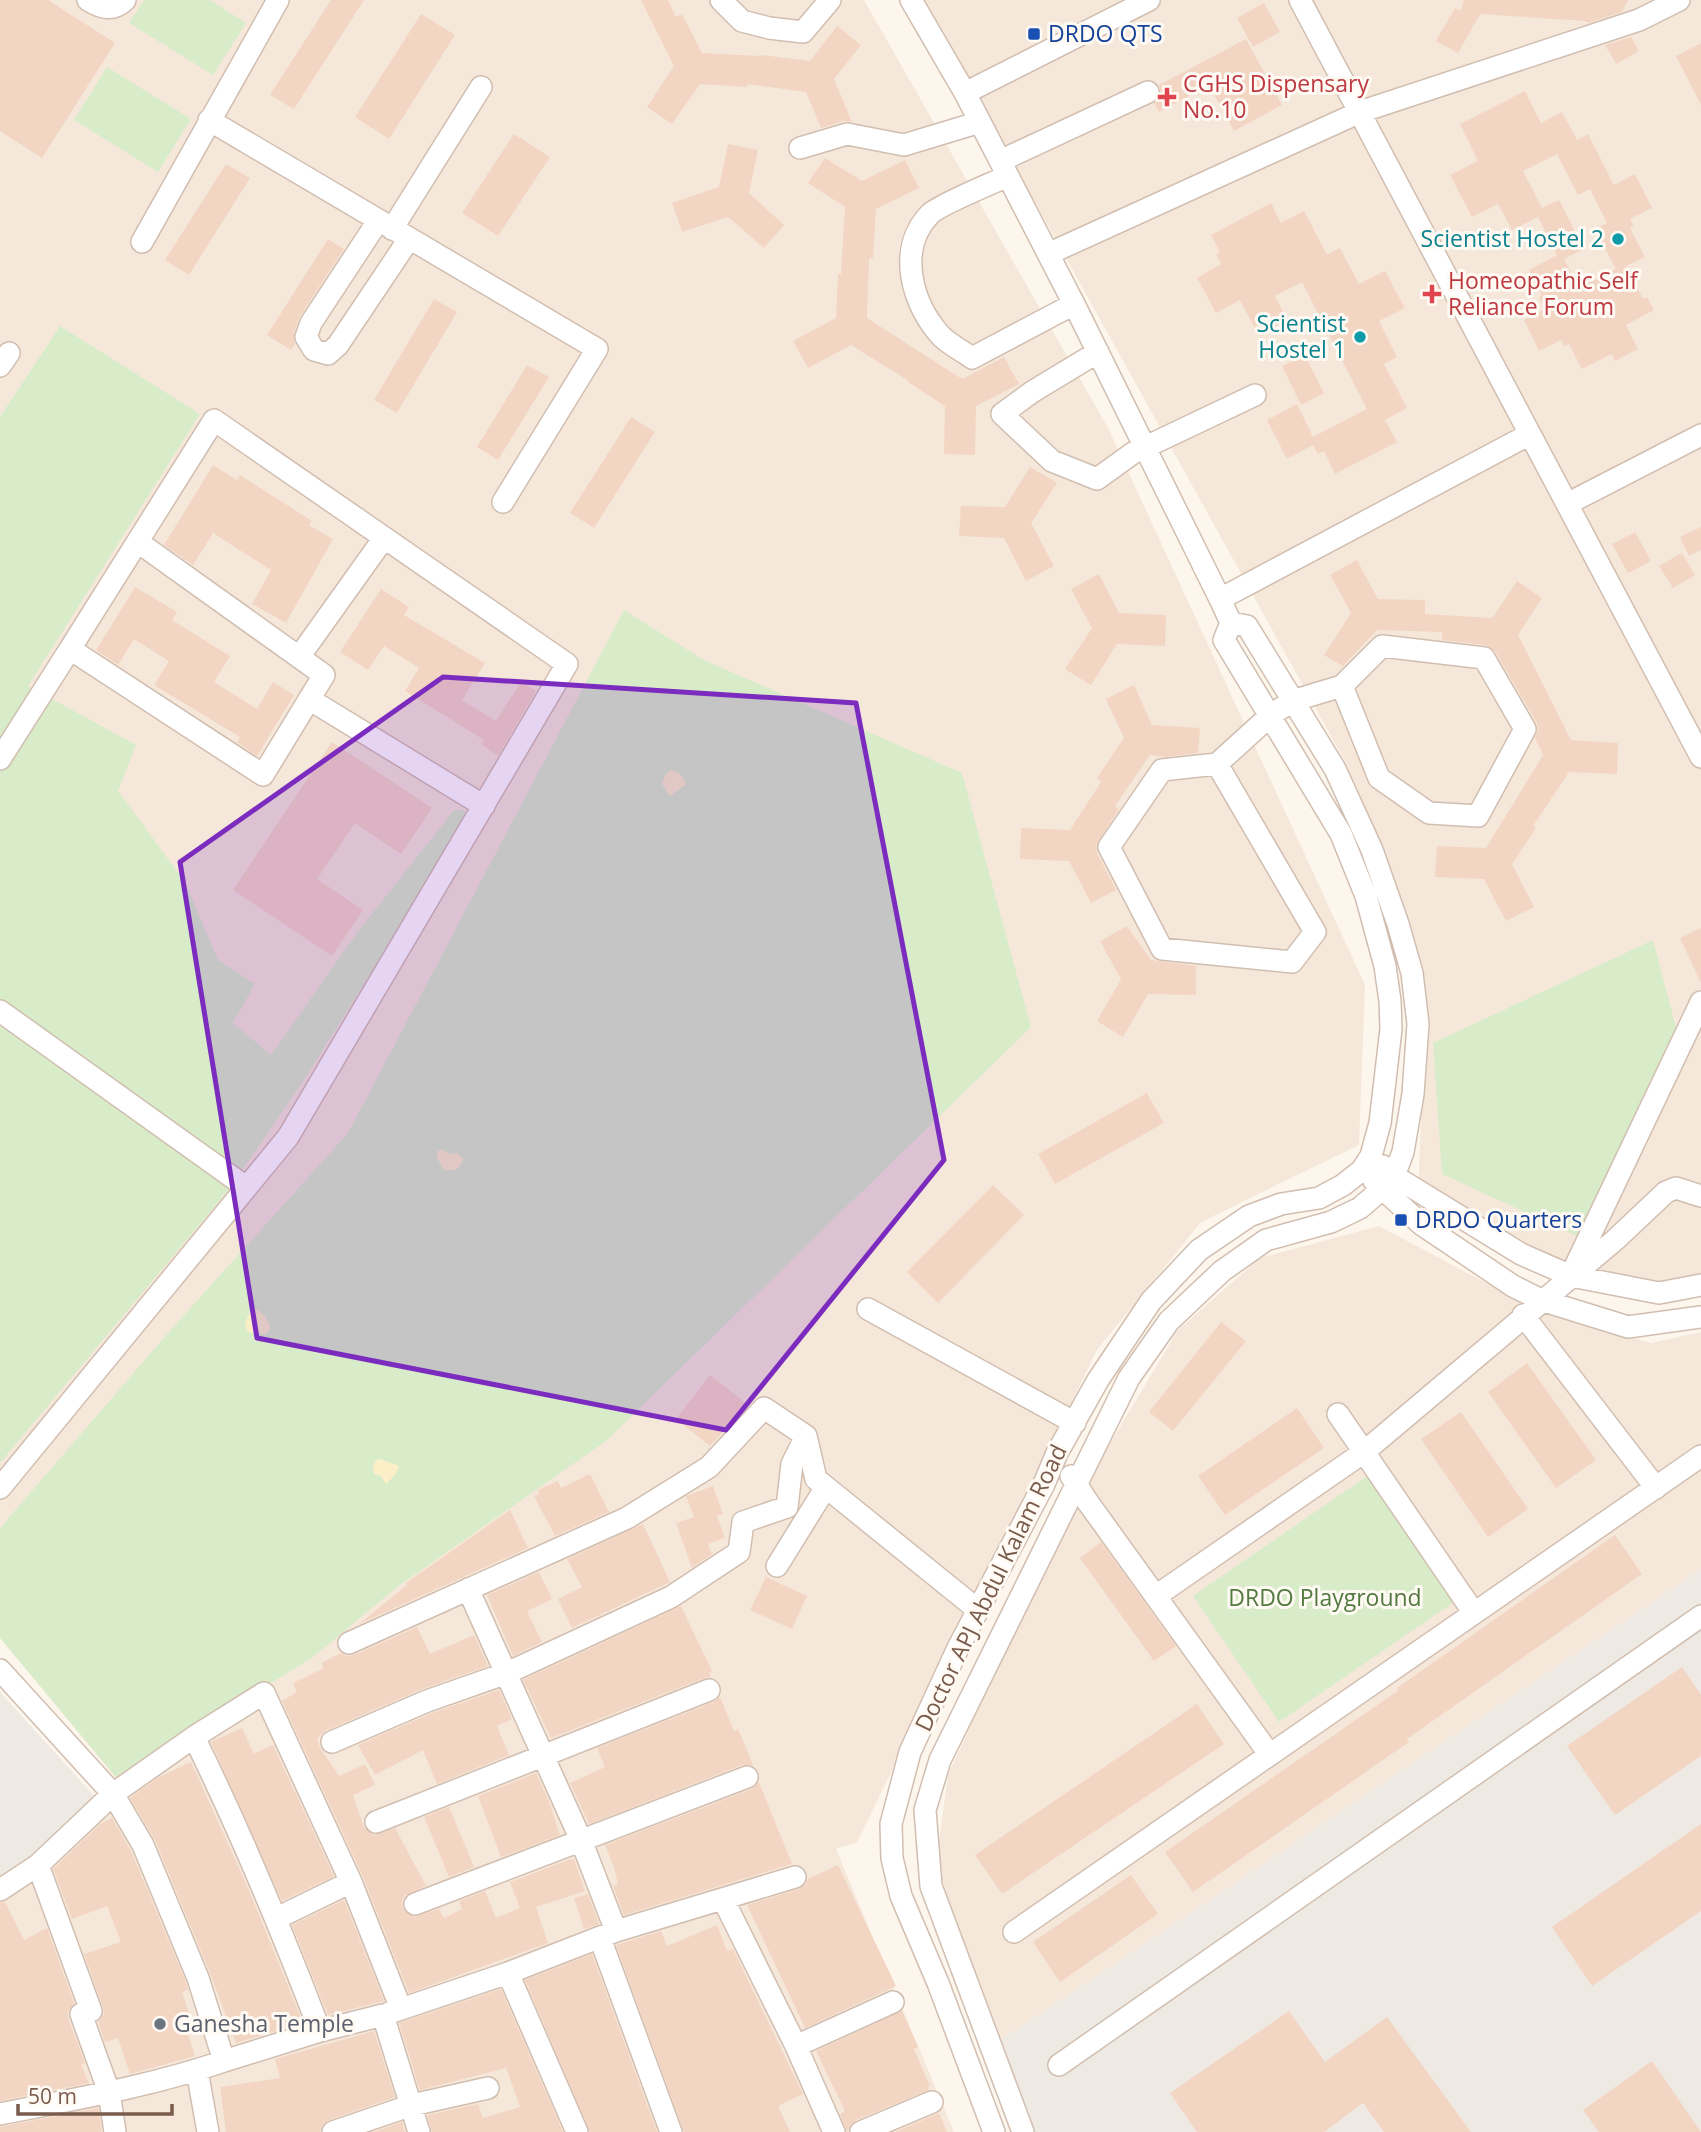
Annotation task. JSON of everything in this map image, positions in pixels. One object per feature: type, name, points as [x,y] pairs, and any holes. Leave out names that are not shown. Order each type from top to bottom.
[{"type":"street","points":[[88,0],[107,8],[118,7],[125,0]]},
{"type":"street","points":[[142,242],[278,0]]},
{"type":"street","points":[[720,0],[742,20],[769,28],[803,32],[831,0]]},
{"type":"street","points":[[911,0],[965,93],[1004,168],[1220,599],[1231,622],[1224,640],[1341,834],[1366,896],[1385,966],[1391,1029],[1380,1122],[1367,1163],[1436,1235],[1513,1286],[1541,1300],[1628,1327],[1701,1317]]},
{"type":"street","points":[[965,93],[1107,9],[1149,0]]},
{"type":"street","points":[[1300,0],[1701,757]]},
{"type":"street","points":[[1048,254],[1360,112],[1639,20],[1679,0]]},
{"type":"street","points":[[393,230],[311,323],[306,337],[314,349],[328,354],[338,345],[393,230],[481,88]]},
{"type":"street","points":[[1074,304],[972,358],[943,338],[921,308],[911,274],[911,243],[930,213],[1004,168],[1148,92]]},
{"type":"street","points":[[209,120],[597,349],[503,502]]},
{"type":"street","points":[[800,148],[847,134],[904,145],[979,122]]},
{"type":"street","points":[[1098,352],[1002,414],[1052,461],[1097,479],[1133,453],[1255,395]]},
{"type":"street","points":[[0,759],[214,420],[567,664],[288,1137],[0,1488]]},
{"type":"street","points":[[1220,599],[1530,433]]},
{"type":"street","points":[[1567,504],[1701,435]]},
{"type":"street","points":[[299,657],[384,538]]},
{"type":"street","points":[[70,649],[262,775],[324,675],[138,542]]},
{"type":"street","points":[[1023,2132],[932,1886],[925,1810],[940,1760],[1129,1378],[1169,1321],[1222,1272],[1266,1240],[1331,1222],[1360,1208],[1388,1182],[1403,1152],[1413,1094],[1418,1024],[1412,973],[1372,850],[1335,769],[1247,626],[1231,622]]},
{"type":"street","points":[[1217,764],[1315,932],[1292,962],[1162,949],[1109,847],[1163,770],[1217,764],[1271,715],[1292,701],[1342,686],[1382,646],[1484,658],[1525,729],[1478,816],[1429,813],[1379,778],[1342,686]]},
{"type":"street","points":[[309,699],[484,806]]},
{"type":"street","points":[[1571,1276],[1701,1002]]},
{"type":"street","points":[[0,1011],[246,1187]]},
{"type":"street","name":"Doctor APJ Abdul Kalam Road","points":[[994,2132],[938,1983],[901,1896],[892,1858],[891,1824],[910,1752],[1057,1453],[1098,1380],[1151,1301],[1199,1250],[1249,1216],[1281,1205],[1319,1198],[1343,1185],[1367,1163]]},
{"type":"street","points":[[1388,1182],[1521,1254],[1571,1276],[1659,1293],[1701,1286]]},
{"type":"street","points":[[1156,1596],[1364,1452],[1615,1240],[1666,1192],[1676,1188],[1701,1196]]},
{"type":"street","points":[[869,1309],[1075,1423]]},
{"type":"street","points":[[1523,1315],[1656,1488]]},
{"type":"street","points":[[349,1643],[639,1510],[709,1467],[764,1408],[806,1436],[816,1479],[978,1610]]},
{"type":"street","points":[[1338,1414],[1474,1613]]},
{"type":"street","points":[[332,1742],[427,1701],[507,1672],[671,1597],[739,1552],[743,1522],[788,1507],[792,1464],[806,1436]]},
{"type":"street","points":[[1057,1453],[1270,1755]]},
{"type":"street","points":[[1014,1932],[1701,1457]]},
{"type":"street","points":[[777,1566],[826,1487]]},
{"type":"street","points":[[468,1589],[581,1840],[608,1935],[671,2132]]},
{"type":"street","points":[[1059,2065],[1701,1616]]},
{"type":"street","points":[[968,1630],[998,1643]]},
{"type":"street","points":[[0,1670],[113,1794],[148,1857],[198,1978],[224,2061]]},
{"type":"street","points":[[376,1822],[709,1690]]},
{"type":"street","points":[[0,1891],[38,1865],[113,1794],[194,1737],[264,1693],[351,1882],[392,2012],[419,2132]]},
{"type":"street","points":[[931,1706],[959,1721]]},
{"type":"street","points":[[194,1737],[276,1918],[320,2031]]},
{"type":"street","points":[[415,1904],[747,1777]]},
{"type":"street","points":[[38,1865],[91,2011],[81,2014],[109,2092],[115,2132]]},
{"type":"street","points":[[0,2114],[109,2092],[197,2070],[320,2031],[392,2012],[508,1973],[608,1935],[795,1877]]},
{"type":"street","points":[[276,1918],[351,1882]]},
{"type":"street","points":[[723,1899],[796,2046],[834,2132]]},
{"type":"street","points":[[508,1973],[577,2132]]},
{"type":"street","points":[[796,2046],[893,2001]]},
{"type":"street","points":[[197,2070],[208,2132]]},
{"type":"street","points":[[333,2132],[412,2105],[488,2088]]},
{"type":"street","points":[[861,2132],[932,2102]]},
{"type":"highlighted area","points":[[443,677],[856,703],[944,1160],[726,1430],[257,1338],[180,862]]},
{"type":"shaded area","points":[[0,0],[864,0],[1108,428],[1365,985],[1359,1145],[1201,1222],[1097,1350],[857,1842],[836,1849],[954,2132],[0,2132],[0,1879],[98,1800],[115,1777],[0,1638]]},
{"type":"shaded area","points":[[923,0],[1701,0],[1701,1276],[1661,1283],[1587,1272],[1418,1193],[1426,999],[1380,843],[1346,763]]},
{"type":"shaded area","points":[[1379,1226],[1535,1309],[1651,1343],[1701,1332],[1701,1569],[997,2043],[936,1864],[948,1775],[1069,1512],[1178,1330],[1260,1258]]},
{"type":"shaded area","points":[[1701,1569],[1701,2132],[1033,2132],[997,2043]]},
{"type":"shaded area","points":[[0,1692],[98,1800],[32,1860],[0,1879]]},
{"type":"green space","points":[[144,0],[210,0],[246,23],[213,75],[129,23]]},
{"type":"green space","points":[[107,67],[191,119],[158,172],[74,120]]},
{"type":"green space","points":[[60,326],[200,414],[28,686],[136,745],[118,791],[185,882],[218,960],[255,984],[233,1023],[271,1055],[356,934],[454,810],[461,809],[470,815],[302,1083],[230,1188],[0,1463],[0,417]]},
{"type":"green space","points":[[624,610],[704,660],[962,773],[1031,1027],[606,1441],[397,1587],[312,1658],[116,1777],[0,1638],[0,1528],[168,1333],[348,1133]]},
{"type":"green space","points":[[1653,940],[1681,1046],[1583,1239],[1442,1174],[1433,1043]]},
{"type":"green space","name":"DRDO Playground","points":[[1370,1474],[1457,1600],[1279,1722],[1193,1596]]},
{"type":"sand","points":[[671,770],[681,775],[686,784],[670,796],[662,784]]},
{"type":"sand","points":[[441,1149],[449,1154],[457,1153],[463,1159],[459,1167],[444,1170],[437,1158],[437,1152]]},
{"type":"sand","points":[[255,1309],[267,1320],[270,1329],[266,1334],[248,1332],[245,1325],[249,1313]]},
{"type":"sand","points":[[376,1460],[399,1466],[396,1474],[386,1484],[381,1476],[374,1474]]},
{"type":"building","points":[[0,0],[48,0],[115,43],[42,158],[0,131]]},
{"type":"building","points":[[331,0],[364,0],[294,109],[270,95]]},
{"type":"building","points":[[641,0],[668,0],[676,17],[682,14],[702,53],[762,55],[810,61],[837,26],[861,45],[834,79],[852,122],[843,121],[821,128],[806,92],[747,84],[747,87],[700,84],[672,124],[647,107],[674,66]]},
{"type":"building","points":[[1464,0],[1628,0],[1622,12],[1588,23],[1480,14],[1458,53],[1436,41],[1455,8],[1460,11]]},
{"type":"building","points":[[1264,3],[1280,32],[1253,47],[1237,18]]},
{"type":"building","points":[[421,14],[455,35],[389,139],[355,117]]},
{"type":"building","points":[[1631,37],[1639,51],[1616,64],[1605,45]]},
{"type":"building","points":[[1246,39],[1282,105],[1234,131],[1209,85],[1159,112],[1154,103],[1161,94],[1159,85]]},
{"type":"building","points":[[1701,43],[1701,105],[1676,56]]},
{"type":"building","name":"Scientist Hostel 2","points":[[1525,91],[1541,123],[1562,112],[1577,140],[1588,134],[1614,185],[1635,174],[1652,208],[1630,219],[1634,226],[1630,228],[1645,257],[1626,266],[1643,299],[1647,297],[1654,310],[1626,325],[1638,349],[1615,361],[1612,354],[1582,369],[1569,344],[1564,346],[1561,340],[1539,351],[1524,320],[1545,309],[1539,297],[1542,296],[1529,270],[1557,255],[1538,217],[1512,230],[1498,204],[1472,217],[1450,175],[1478,161],[1460,124]],"holes":[[[1557,154],[1578,195],[1590,189],[1607,223],[1595,229],[1616,269],[1579,288],[1564,259],[1584,249],[1559,200],[1542,208],[1523,171]]]},
{"type":"building","points":[[514,134],[550,157],[498,236],[462,213]]},
{"type":"building","points":[[728,144],[758,150],[749,193],[784,225],[764,248],[728,217],[682,232],[672,203],[719,187]]},
{"type":"building","points":[[825,158],[862,181],[905,160],[919,188],[876,209],[873,258],[869,258],[867,318],[962,379],[1004,357],[1019,384],[976,406],[975,455],[944,454],[945,406],[909,381],[851,345],[808,368],[793,341],[836,318],[845,207],[808,183]]},
{"type":"building","points":[[226,164],[250,178],[189,275],[165,260]]},
{"type":"building","name":"Scientist Hostel 1","points":[[1271,203],[1281,223],[1304,211],[1327,255],[1340,248],[1359,284],[1385,271],[1405,308],[1379,321],[1397,357],[1384,364],[1407,408],[1385,420],[1397,442],[1335,474],[1324,451],[1318,454],[1313,445],[1287,459],[1267,420],[1297,404],[1313,437],[1367,409],[1302,282],[1275,296],[1287,320],[1259,336],[1240,300],[1216,313],[1197,278],[1221,264],[1216,254],[1220,252],[1211,235]]},
{"type":"building","points":[[328,239],[344,249],[300,316],[294,333],[295,344],[291,350],[267,335]]},
{"type":"building","points":[[434,299],[457,312],[397,413],[374,400]]},
{"type":"building","points":[[1305,355],[1324,393],[1301,405],[1282,366]]},
{"type":"building","points":[[527,365],[549,377],[498,460],[477,447]]},
{"type":"building","points":[[631,417],[655,432],[594,528],[570,513]]},
{"type":"building","points":[[213,465],[237,480],[240,475],[312,521],[309,525],[333,539],[286,623],[252,604],[271,570],[213,533],[193,565],[164,545]]},
{"type":"building","points":[[1030,467],[1057,483],[1031,523],[1054,566],[1026,581],[1004,538],[959,536],[961,506],[1005,507]]},
{"type":"building","points":[[1701,527],[1701,550],[1689,556],[1680,537]]},
{"type":"building","points":[[1635,532],[1651,561],[1628,573],[1612,544]]},
{"type":"building","points":[[1682,553],[1695,575],[1673,588],[1659,566]]},
{"type":"building","points":[[1357,560],[1378,599],[1425,600],[1425,614],[1492,618],[1517,581],[1542,598],[1518,635],[1571,740],[1618,743],[1617,774],[1569,772],[1533,826],[1536,828],[1512,864],[1534,907],[1506,921],[1484,879],[1435,877],[1437,846],[1486,848],[1543,755],[1535,738],[1537,723],[1495,651],[1486,645],[1442,640],[1442,632],[1377,630],[1343,666],[1324,655],[1351,613],[1330,575]]},
{"type":"building","points":[[1099,574],[1119,613],[1166,615],[1165,646],[1117,644],[1091,685],[1065,669],[1092,628],[1071,589]]},
{"type":"building","points":[[135,587],[177,612],[172,620],[230,656],[214,682],[257,709],[273,682],[294,695],[257,756],[237,742],[240,737],[154,685],[169,661],[134,639],[118,665],[96,650]]},
{"type":"building","points":[[381,589],[409,607],[404,615],[485,663],[462,700],[496,721],[521,682],[536,691],[498,756],[481,744],[484,740],[405,691],[419,668],[384,646],[368,670],[340,652]]},
{"type":"building","points":[[1134,685],[1152,725],[1200,728],[1198,753],[1165,757],[1150,755],[1115,806],[1119,809],[1096,845],[1097,853],[1116,890],[1091,903],[1069,861],[1020,859],[1021,828],[1070,830],[1101,782],[1097,778],[1124,738],[1106,699]]},
{"type":"building","points":[[332,742],[432,808],[401,854],[355,823],[317,879],[363,910],[332,956],[233,890]]},
{"type":"building","points":[[1127,926],[1151,960],[1196,966],[1196,995],[1148,994],[1123,1037],[1097,1021],[1121,979],[1100,941]]},
{"type":"building","points":[[1701,928],[1701,983],[1680,938]]},
{"type":"building","points":[[1147,1093],[1164,1123],[1055,1184],[1038,1154]]},
{"type":"building","points":[[993,1185],[1024,1215],[938,1303],[907,1272]]},
{"type":"building","points":[[1221,1322],[1246,1341],[1173,1431],[1149,1412]]},
{"type":"building","points":[[1527,1363],[1596,1460],[1556,1488],[1488,1392]]},
{"type":"building","points":[[710,1375],[748,1405],[710,1446],[676,1419]]},
{"type":"building","points":[[1297,1408],[1324,1448],[1225,1515],[1198,1476]]},
{"type":"building","points":[[1461,1412],[1528,1509],[1488,1537],[1421,1439]]},
{"type":"building","points":[[590,1474],[609,1512],[555,1536],[534,1496],[539,1494],[538,1490],[558,1481],[561,1488]]},
{"type":"building","points":[[713,1486],[723,1514],[717,1516],[725,1538],[708,1544],[712,1554],[692,1568],[676,1523],[694,1517],[686,1496]]},
{"type":"building","points":[[510,1510],[528,1548],[359,1624],[407,1585],[406,1583]]},
{"type":"building","points":[[643,1524],[670,1582],[572,1628],[558,1599],[582,1587],[567,1559]]},
{"type":"building","points":[[1615,1535],[1642,1574],[1407,1739],[1409,1742],[1193,1892],[1165,1852],[1399,1690],[1397,1688]]},
{"type":"building","points":[[1101,1542],[1176,1646],[1154,1661],[1080,1558]]},
{"type":"building","points":[[539,1572],[552,1599],[527,1611],[542,1642],[513,1656],[487,1595]]},
{"type":"building","points":[[766,1577],[807,1596],[792,1629],[750,1610]]},
{"type":"building","points":[[681,1606],[712,1671],[709,1673],[711,1677],[551,1738],[523,1680]]},
{"type":"building","points":[[417,1627],[430,1654],[474,1635],[488,1666],[422,1689],[327,1730],[317,1738],[320,1748],[339,1776],[365,1764],[375,1785],[353,1795],[364,1827],[375,1835],[395,1828],[426,1886],[405,1895],[402,1901],[403,1909],[414,1917],[439,1909],[444,1918],[462,1909],[459,1901],[485,1891],[496,1918],[520,1908],[510,1882],[574,1859],[585,1891],[536,1907],[548,1943],[409,1993],[363,1877],[282,1701],[297,1692],[293,1683],[324,1668],[321,1663],[341,1653],[354,1655]]},
{"type":"building","points":[[1682,1667],[1701,1695],[1701,1756],[1615,1815],[1567,1746]]},
{"type":"building","points":[[499,1690],[512,1719],[497,1726],[509,1755],[437,1784],[423,1750],[375,1775],[358,1745],[432,1713]]},
{"type":"building","points":[[720,1697],[734,1731],[738,1729],[753,1765],[742,1765],[589,1824],[570,1783],[605,1767],[597,1748],[714,1702]]},
{"type":"building","points":[[1197,1704],[1224,1744],[1002,1894],[975,1855]]},
{"type":"building","points":[[242,1728],[254,1754],[273,1745],[334,1876],[282,1901],[211,1742]]},
{"type":"building","points":[[191,1762],[248,1888],[303,2023],[236,2043],[155,1840],[130,1798],[159,1777]]},
{"type":"building","points":[[536,1773],[560,1835],[501,1857],[478,1796]]},
{"type":"building","points":[[759,1782],[792,1864],[624,1915],[613,1886],[618,1884],[605,1845],[752,1789]]},
{"type":"building","points":[[449,1807],[474,1867],[449,1877],[424,1817]]},
{"type":"building","points":[[112,1818],[131,1851],[186,1982],[188,1990],[182,1992],[189,2013],[182,2015],[195,2056],[130,2074],[118,2038],[105,2042],[98,2022],[104,2014],[103,2007],[84,1954],[121,1942],[107,1906],[72,1919],[53,1869],[100,1824]]},
{"type":"building","points":[[1701,1824],[1701,1911],[1592,1986],[1552,1927]]},
{"type":"building","points":[[838,1865],[896,1986],[805,2028],[747,1905],[799,1889],[808,1879]]},
{"type":"building","points":[[1131,1875],[1158,1914],[1060,1982],[1033,1942]]},
{"type":"building","points":[[588,1894],[599,1924],[584,1929],[574,1898]]},
{"type":"building","points":[[344,1900],[384,2001],[328,2015],[292,1925]]},
{"type":"building","points":[[5,1902],[24,1940],[47,1928],[74,2003],[68,2011],[68,2018],[85,2063],[81,2064],[89,2083],[0,2101],[0,1903]]},
{"type":"building","points":[[717,1925],[727,1951],[733,1949],[803,2094],[778,2106],[790,2132],[684,2132],[616,1945],[661,1931],[667,1946]]},
{"type":"building","points":[[592,1954],[657,2132],[590,2132],[525,1980]]},
{"type":"building","points":[[501,1989],[563,2132],[432,2132],[427,2115],[478,2104],[483,2118],[520,2107],[506,2068],[420,2090],[399,2023]]},
{"type":"building","points":[[902,2011],[918,2047],[914,2049],[930,2086],[929,2090],[856,2120],[847,2132],[840,2114],[845,2111],[816,2051]]},
{"type":"building","points":[[1289,2011],[1325,2062],[1387,2017],[1471,2132],[1384,2132],[1363,2103],[1324,2132],[1197,2132],[1170,2093]]},
{"type":"building","points":[[374,2031],[395,2097],[329,2120],[323,2124],[320,2132],[226,2132],[220,2087],[280,2078],[275,2059]]},
{"type":"building","points":[[1652,2061],[1701,2132],[1599,2132],[1583,2110]]},
{"type":"building","points":[[98,2108],[102,2131],[99,2132],[0,2132],[0,2127]]},
{"type":"building","points":[[939,2113],[947,2132],[895,2132],[937,2114]]},
{"type":"building","points":[[402,2122],[405,2132],[374,2132]]},
{"type":"place","name":"DRDO QTS","points":[[1034,34]]},
{"type":"place","name":"CGHS Dispensary No.10","points":[[1167,97]]},
{"type":"place","name":"Scientist Hostel 2","points":[[1618,239]]},
{"type":"place","name":"Homeopathic Self Reliance Forum","points":[[1432,294]]},
{"type":"place","name":"Scientist Hostel 1","points":[[1360,337]]},
{"type":"place","name":"DRDO Quarters","points":[[1401,1220]]},
{"type":"place","name":"Ganesha Temple","points":[[160,2024]]}]
